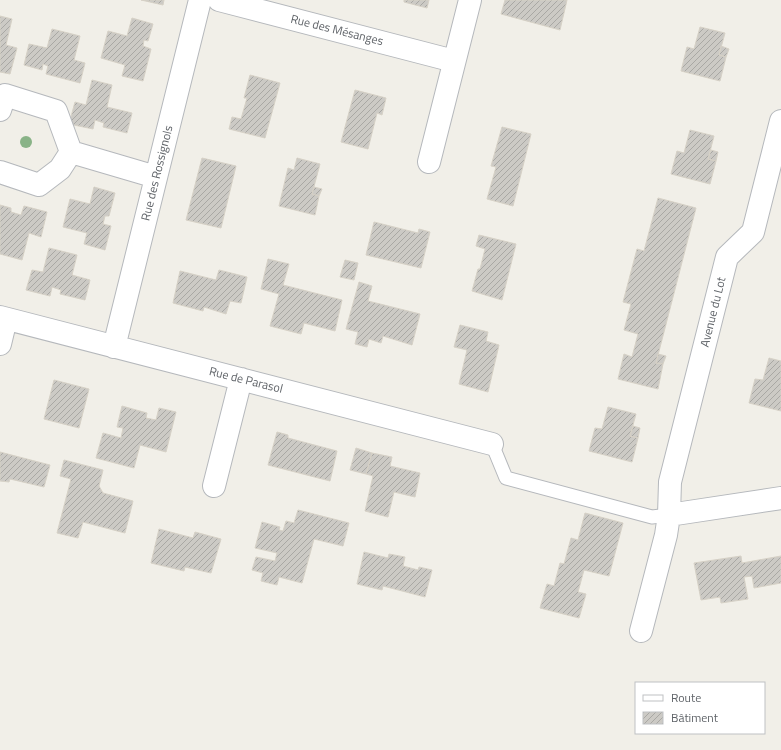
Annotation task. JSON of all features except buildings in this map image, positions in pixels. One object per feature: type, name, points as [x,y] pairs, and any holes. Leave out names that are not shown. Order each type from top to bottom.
[{"type":"street","name":"Rue des Rossignols","points":[[114,347],[200,0]]},
{"type":"street","name":"Rue des Mésanges","points":[[219,0],[454,61]]},
{"type":"street","points":[[429,162],[470,0]]},
{"type":"street","points":[[0,110],[5,95],[56,111],[71,152]]},
{"type":"street","name":"Avenue du Lot","points":[[641,631],[666,535],[669,515],[670,482],[727,257],[753,232],[781,121]]},
{"type":"street","points":[[71,152],[156,177]]},
{"type":"street","points":[[0,172],[39,185],[60,169],[71,152]]},
{"type":"street","points":[[0,344],[3,318]]},
{"type":"street","name":"Rue de Parasol","points":[[3,318],[492,444]]},
{"type":"street","points":[[214,486],[241,379]]},
{"type":"street","points":[[669,515],[781,498]]},
{"type":"lane","points":[[492,444],[506,478],[652,517],[669,515]]}]
